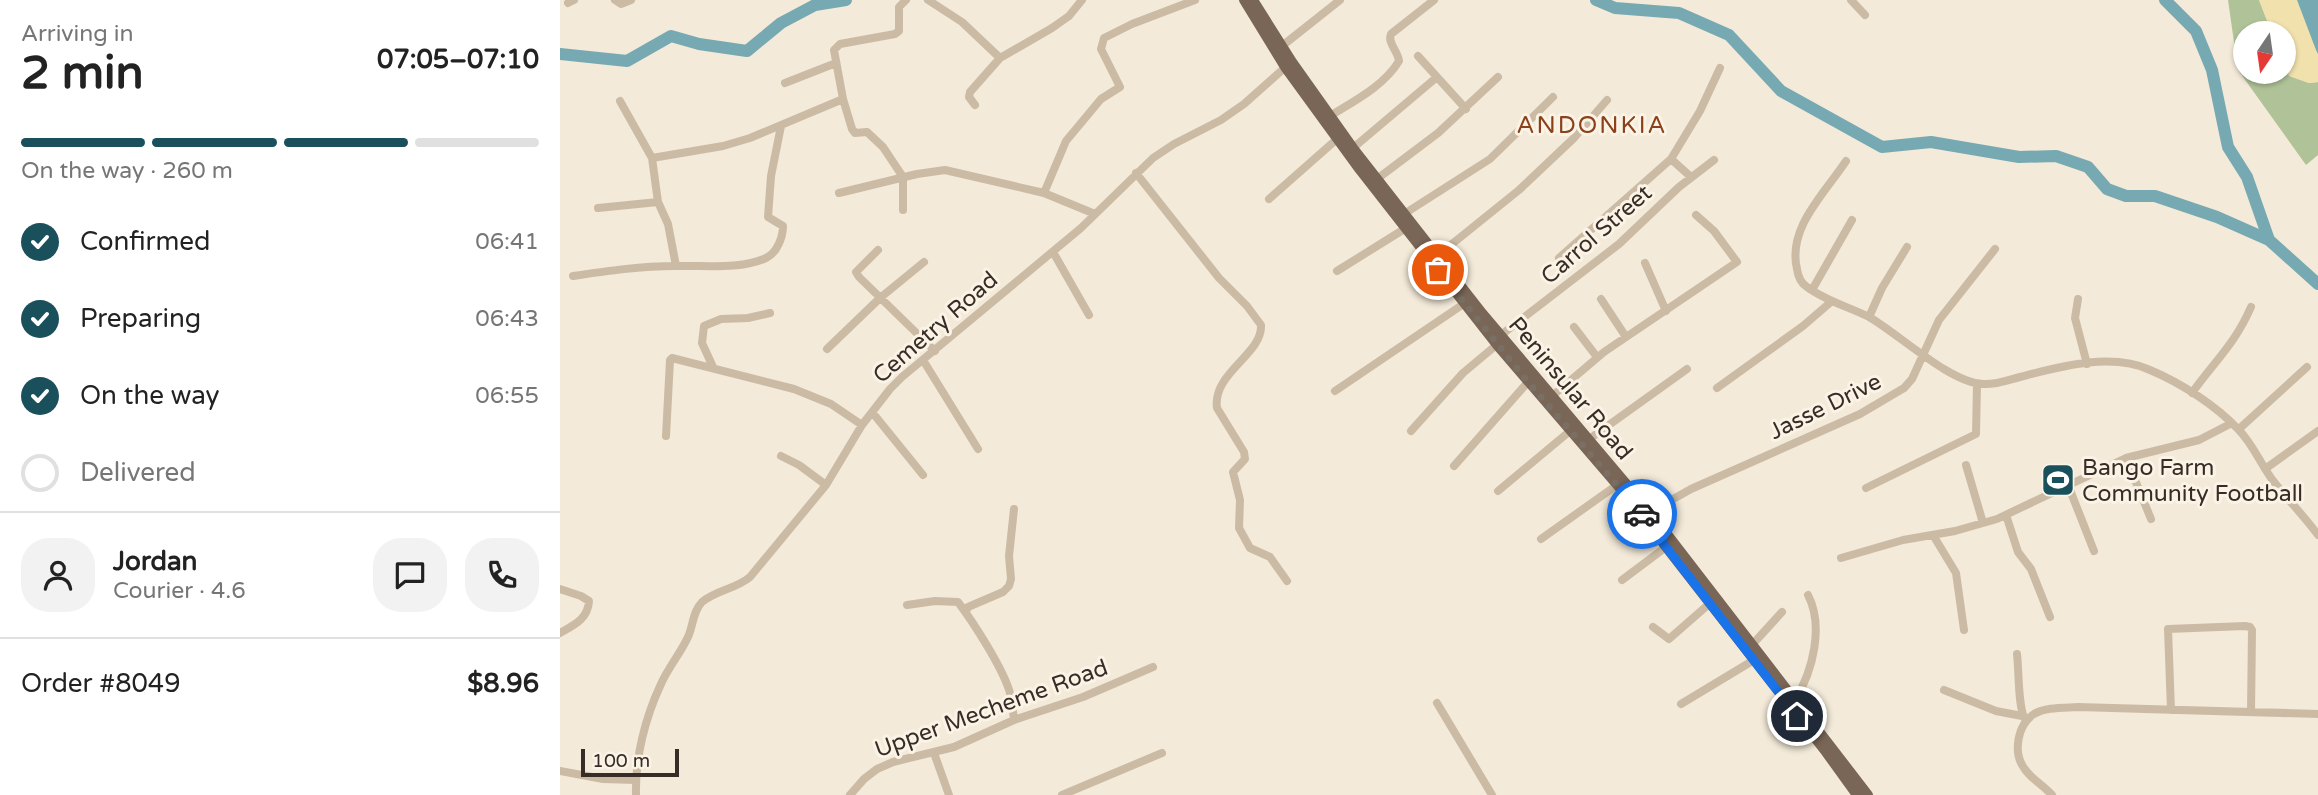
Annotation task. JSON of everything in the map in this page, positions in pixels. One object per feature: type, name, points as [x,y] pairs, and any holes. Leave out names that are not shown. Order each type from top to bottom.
[{"type":"main road","name":"Peninsular Road","points":[[1244,0],[1337,139],[1406,228],[1465,303],[1501,340],[1650,512],[1868,795]]},
{"type":"main road","name":"Peninsular Road","points":[[1253,0],[1282,46],[1288,65],[1501,340],[1528,382],[1643,515],[1857,795]]},
{"type":"street","points":[[615,0],[621,4],[631,0]]},
{"type":"street","points":[[903,210],[902,177],[883,147],[867,132],[855,133],[852,130],[834,50],[840,44],[895,34],[899,31],[899,7],[906,0]]},
{"type":"street","points":[[928,0],[962,22],[1000,58]]},
{"type":"street","points":[[975,105],[969,97],[970,92],[1000,58],[1069,16],[1082,0]]},
{"type":"street","points":[[1044,193],[1066,141],[1101,99],[1120,87],[1101,49],[1104,38],[1132,24],[1195,0]]},
{"type":"street","points":[[1282,46],[1340,0]]},
{"type":"street","points":[[1330,116],[1371,90],[1391,72],[1399,61],[1391,42],[1391,34],[1434,0]]},
{"type":"street","points":[[1851,0],[1865,15]]},
{"type":"street","points":[[1418,56],[1466,109]]},
{"type":"street","points":[[785,83],[836,63]]},
{"type":"street","name":"Cemetry Road","points":[[636,795],[637,763],[650,710],[660,685],[687,640],[698,607],[716,593],[750,578],[826,485],[862,425],[890,388],[1053,252],[1096,214],[1136,173],[1174,144],[1221,120],[1288,65]]},
{"type":"street","points":[[1559,258],[1671,159],[1700,111],[1720,68]]},
{"type":"street","points":[[1353,148],[1437,77]]},
{"type":"street","points":[[1377,179],[1408,158],[1466,109],[1498,77]]},
{"type":"street","points":[[1404,214],[1490,159],[1553,97]]},
{"type":"street","points":[[652,158],[723,146],[766,133],[843,99]]},
{"type":"street","points":[[1437,256],[1520,190],[1574,138],[1607,100]]},
{"type":"street","points":[[621,101],[652,158],[658,202],[668,224],[676,265]]},
{"type":"street","points":[[573,276],[628,268],[726,266],[766,258],[775,251],[783,226],[768,217],[771,176],[781,126]]},
{"type":"street","points":[[1269,199],[1337,139]]},
{"type":"street","points":[[1671,159],[1691,177]]},
{"type":"street","name":"Carrol Street","points":[[1411,431],[1463,373],[1619,244],[1691,177],[1714,160]]},
{"type":"street","points":[[1846,161],[1805,219],[1799,233],[1796,269],[1808,288],[1869,317],[1923,356],[1978,384],[1997,383],[2087,364],[2110,362],[2145,368],[2192,393],[2235,426],[2265,469],[2318,535]]},
{"type":"street","points":[[839,192],[945,170],[1044,193],[1096,214]]},
{"type":"street","points":[[1136,173],[1219,278],[1247,306],[1261,325],[1258,340],[1225,378],[1216,402],[1244,452],[1245,459],[1233,472],[1240,500],[1239,528],[1250,548],[1270,557],[1287,580]]},
{"type":"street","points":[[598,208],[658,202]]},
{"type":"street","points":[[1551,397],[1597,357],[1737,262],[1714,231],[1696,215]]},
{"type":"street","points":[[1808,288],[1852,220]]},
{"type":"street","points":[[1337,271],[1406,228]]},
{"type":"street","points":[[1869,317],[1906,247]]},
{"type":"street","name":"Jasse Drive","points":[[1650,512],[1703,484],[1860,414],[1889,398],[1912,379],[1939,320],[1995,248]]},
{"type":"street","points":[[878,250],[856,272],[934,351]]},
{"type":"street","points":[[1053,252],[1089,315]]},
{"type":"street","points":[[827,349],[880,298],[924,262]]},
{"type":"street","points":[[1645,263],[1666,311]]},
{"type":"street","points":[[1601,299],[1626,337]]},
{"type":"street","points":[[2077,299],[2075,318],[2087,364]]},
{"type":"street","points":[[1717,388],[1803,326],[1832,301]]},
{"type":"street","points":[[1335,391],[1465,303]]},
{"type":"street","points":[[2192,393],[2229,348],[2251,307]]},
{"type":"street","points":[[713,367],[702,343],[704,326],[722,319],[748,318],[770,313]]},
{"type":"street","points":[[1574,327],[1597,357]]},
{"type":"street","points":[[666,436],[672,358],[805,393],[831,404],[862,425]]},
{"type":"street","points":[[923,360],[978,449]]},
{"type":"street","points":[[1841,558],[1903,540],[1983,523],[2006,515],[2126,458],[2199,440],[2235,426],[2307,368]]},
{"type":"street","points":[[1588,440],[1687,369]]},
{"type":"street","points":[[1454,466],[1528,382]]},
{"type":"street","points":[[1866,488],[1976,434],[1978,384]]},
{"type":"street","points":[[872,412],[923,475]]},
{"type":"street","points":[[1498,491],[1570,431]]},
{"type":"street","points":[[2265,469],[2318,431]]},
{"type":"street","points":[[781,456],[799,465],[826,485]]},
{"type":"street","points":[[2126,458],[2151,519]]},
{"type":"street","points":[[1966,465],[1983,523]]},
{"type":"street","points":[[1541,539],[1617,485]]},
{"type":"street","points":[[2068,485],[2094,551]]},
{"type":"street","points":[[1014,509],[1009,586],[1003,592],[968,607],[966,612],[966,617],[986,645],[1005,680],[1014,720]]},
{"type":"street","points":[[2006,515],[2018,552],[2031,569],[2050,617]]},
{"type":"street","points":[[1933,535],[1956,573],[1964,630]]},
{"type":"street","points":[[1622,580],[1666,547]]},
{"type":"street","points":[[560,589],[589,601],[583,618],[560,633]]},
{"type":"street","points":[[1795,700],[1803,687],[1811,662],[1817,618],[1808,595]]},
{"type":"street","points":[[907,605],[935,601],[958,602],[966,612]]},
{"type":"street","points":[[1653,627],[1668,639],[1709,604]]},
{"type":"street","points":[[1751,646],[1783,612]]},
{"type":"street","points":[[2171,710],[2168,629],[2245,626],[2252,630],[2252,712]]},
{"type":"street","points":[[2017,654],[2025,718],[2018,739],[2017,754],[2023,767],[2052,795]]},
{"type":"street","points":[[1681,704],[1754,660]]},
{"type":"street","name":"Upper Mecheme Road","points":[[850,795],[877,769],[912,756],[954,747],[1014,720],[1083,697],[1153,667]]},
{"type":"street","points":[[1944,690],[1996,711],[2025,718],[2044,710],[2078,707],[2318,714]]},
{"type":"street","points":[[1437,703],[1492,795]]},
{"type":"street","points":[[934,753],[949,795]]},
{"type":"street","points":[[1062,795],[1163,753]]},
{"type":"street","points":[[560,771],[603,779],[635,780]]},
{"type":"green space","points":[[2228,0],[2259,0],[2267,21],[2233,21],[2233,35]]},
{"type":"green space","points":[[2296,78],[2309,83],[2318,82],[2318,155],[2306,165],[2248,84],[2296,84]]},
{"type":"sand","points":[[2259,0],[2297,0],[2318,54],[2318,82],[2309,83],[2296,78],[2296,21],[2267,21]]},
{"type":"water","points":[[2297,0],[2318,0],[2318,54],[2316,50]]},
{"type":"waterway","points":[[560,54],[627,61],[671,36],[699,44],[747,51],[781,23],[815,5],[846,0]]},
{"type":"waterway","points":[[1596,0],[1615,8],[1679,13],[1729,35],[1781,91],[1882,147],[1931,142],[2019,157],[2056,156],[2088,167],[2107,189],[2126,196],[2155,196],[2217,217],[2269,240],[2318,284]]},
{"type":"waterway","points":[[2165,0],[2196,31],[2212,70],[2228,147],[2247,177],[2269,240]]},
{"type":"way so far","points":[[1438,270],[1497,345],[1642,514]]},
{"type":"place","name":"Bango Farm Community Football","points":[[2058,480]]},
{"type":"district","name":"ANDONKIA","points":[[1592,125]]},
{"type":"route","points":[[1642,514],[1797,716]]}]
